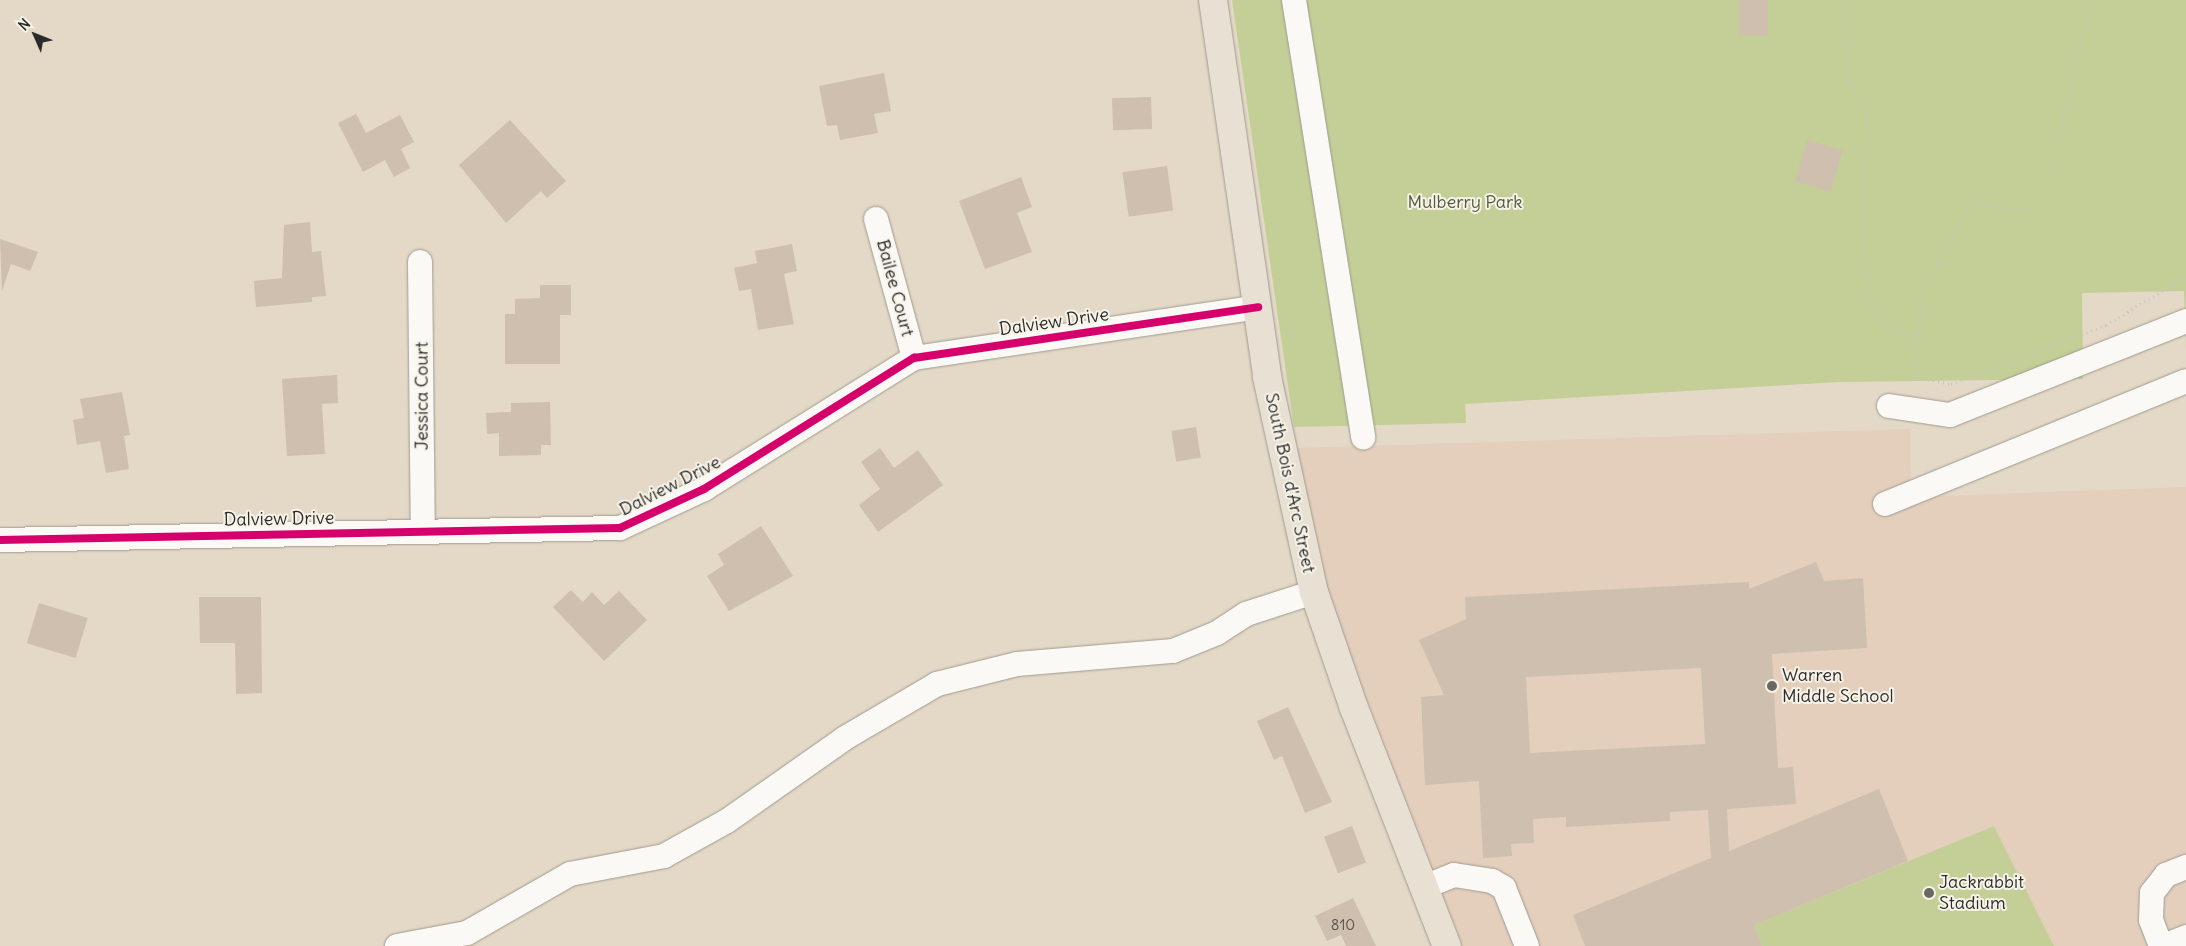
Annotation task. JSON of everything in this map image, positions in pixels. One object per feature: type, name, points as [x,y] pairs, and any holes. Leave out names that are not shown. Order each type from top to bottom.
[{"type":"main road","name":"South Bois d'Arc Street","points":[[1213,0],[1267,377],[1314,592],[1447,946]]},
{"type":"street","points":[[1294,0],[1362,438]]},
{"type":"street","name":"Bailee Court","points":[[876,219],[914,358]]},
{"type":"street","name":"Jessica Court","points":[[420,262],[423,530]]},
{"type":"street","name":"Dalview Drive","points":[[0,540],[423,530],[620,528],[704,489],[914,358],[1258,307]]},
{"type":"street","points":[[1889,406],[1950,415],[2186,321]]},
{"type":"street","points":[[1885,504],[2186,381]]},
{"type":"street","points":[[396,946],[467,933],[570,874],[664,856],[727,821],[845,738],[937,684],[1017,664],[1172,651],[1217,633],[1246,614],[1314,592]]},
{"type":"street","points":[[2186,867],[2166,875],[2152,893],[2151,920],[2162,946],[2186,937]]},
{"type":"street","points":[[1424,887],[1454,875],[1492,881],[1504,888],[1527,946]]},
{"type":"path","points":[[1844,0],[1847,75],[1865,107],[1869,135],[1862,197],[1868,278],[1876,314],[1886,325],[1902,333],[1918,333]]},
{"type":"path","points":[[2092,0],[2046,177],[2025,210],[1971,202],[1922,295],[1914,375],[1951,384],[2106,325],[2186,276]]},
{"type":"shaded area","name":"Warren Middle School","points":[[1910,429],[1911,497],[2186,487],[2186,946],[1463,946],[1367,712],[1330,609],[1296,448]]},
{"type":"green space","name":"Mulberry Park","points":[[1232,0],[2186,0],[2186,350],[2184,291],[2082,293],[2083,379],[1839,382],[1465,404],[1466,423],[1294,427]]},
{"type":"green space","name":"Jackrabbit Stadium","points":[[1994,826],[2054,946],[1762,946],[1754,925]]},
{"type":"building","points":[[1739,0],[1768,0],[1768,36],[1739,36]]},
{"type":"building","points":[[884,73],[891,111],[874,114],[878,133],[840,140],[837,125],[827,126],[819,86]]},
{"type":"building","points":[[1151,97],[1152,129],[1113,130],[1112,98]]},
{"type":"building","points":[[356,114],[366,133],[400,115],[414,142],[401,149],[410,168],[394,177],[385,160],[363,172],[338,123]]},
{"type":"building","points":[[510,120],[566,181],[547,198],[541,191],[506,223],[459,165]]},
{"type":"building","points":[[1807,140],[1843,150],[1831,192],[1795,181]]},
{"type":"building","points":[[1167,166],[1173,211],[1129,217],[1122,172]]},
{"type":"building","points":[[1021,177],[1032,207],[1017,213],[1032,252],[985,269],[959,201]]},
{"type":"building","points":[[310,222],[312,252],[321,251],[326,296],[312,297],[312,302],[256,307],[254,281],[282,278],[284,225]]},
{"type":"building","points":[[0,239],[38,252],[30,271],[11,264],[2,291]]},
{"type":"building","points":[[792,244],[797,271],[784,274],[794,324],[758,330],[751,289],[739,291],[734,268],[757,263],[755,251]]},
{"type":"building","points":[[540,285],[571,285],[571,315],[560,315],[560,364],[505,364],[505,314],[515,314],[515,299],[540,298]]},
{"type":"building","points":[[337,375],[338,403],[322,404],[325,454],[287,456],[282,379]]},
{"type":"building","points":[[122,392],[130,435],[124,436],[129,469],[106,473],[100,441],[77,445],[73,420],[84,418],[80,399]]},
{"type":"building","points":[[550,402],[551,445],[541,445],[541,455],[499,456],[499,433],[487,434],[486,413],[511,412],[511,403]]},
{"type":"building","points":[[1196,427],[1201,458],[1176,462],[1171,431]]},
{"type":"building","points":[[880,448],[894,468],[918,450],[943,485],[878,532],[859,505],[880,489],[861,462]]},
{"type":"building","points":[[761,526],[793,576],[729,611],[707,576],[724,565],[718,554]]},
{"type":"building","points":[[1816,562],[1824,581],[1863,578],[1867,648],[1772,654],[1778,768],[1793,767],[1796,804],[1727,809],[1729,851],[1879,789],[1908,861],[1754,925],[1762,946],[1585,946],[1573,915],[1711,858],[1708,810],[1670,812],[1670,821],[1566,827],[1566,817],[1533,819],[1534,843],[1511,844],[1512,856],[1483,858],[1479,781],[1425,785],[1421,697],[1444,695],[1419,640],[1466,619],[1465,597],[1749,582],[1749,589]],"holes":[[[1701,668],[1705,744],[1530,753],[1526,677]]]},
{"type":"building","points":[[571,590],[583,602],[592,592],[604,605],[619,591],[647,620],[604,661],[553,607]]},
{"type":"building","points":[[199,597],[261,597],[262,693],[236,694],[235,643],[200,643]]},
{"type":"building","points":[[39,603],[88,618],[75,658],[27,643]]},
{"type":"building","points":[[1288,707],[1332,802],[1305,813],[1282,756],[1274,760],[1257,721]]},
{"type":"building","points":[[1352,826],[1366,862],[1338,873],[1324,837]]},
{"type":"building","points":[[1353,898],[1376,946],[1346,946],[1341,935],[1327,941],[1315,916]]},
{"type":"cycle path","points":[[0,540],[620,528],[704,489],[914,358],[1258,307]]},
{"type":"place","name":"Warren Middle School","points":[[1772,686]]},
{"type":"place","name":"Jackrabbit Stadium","points":[[1929,893]]}]
